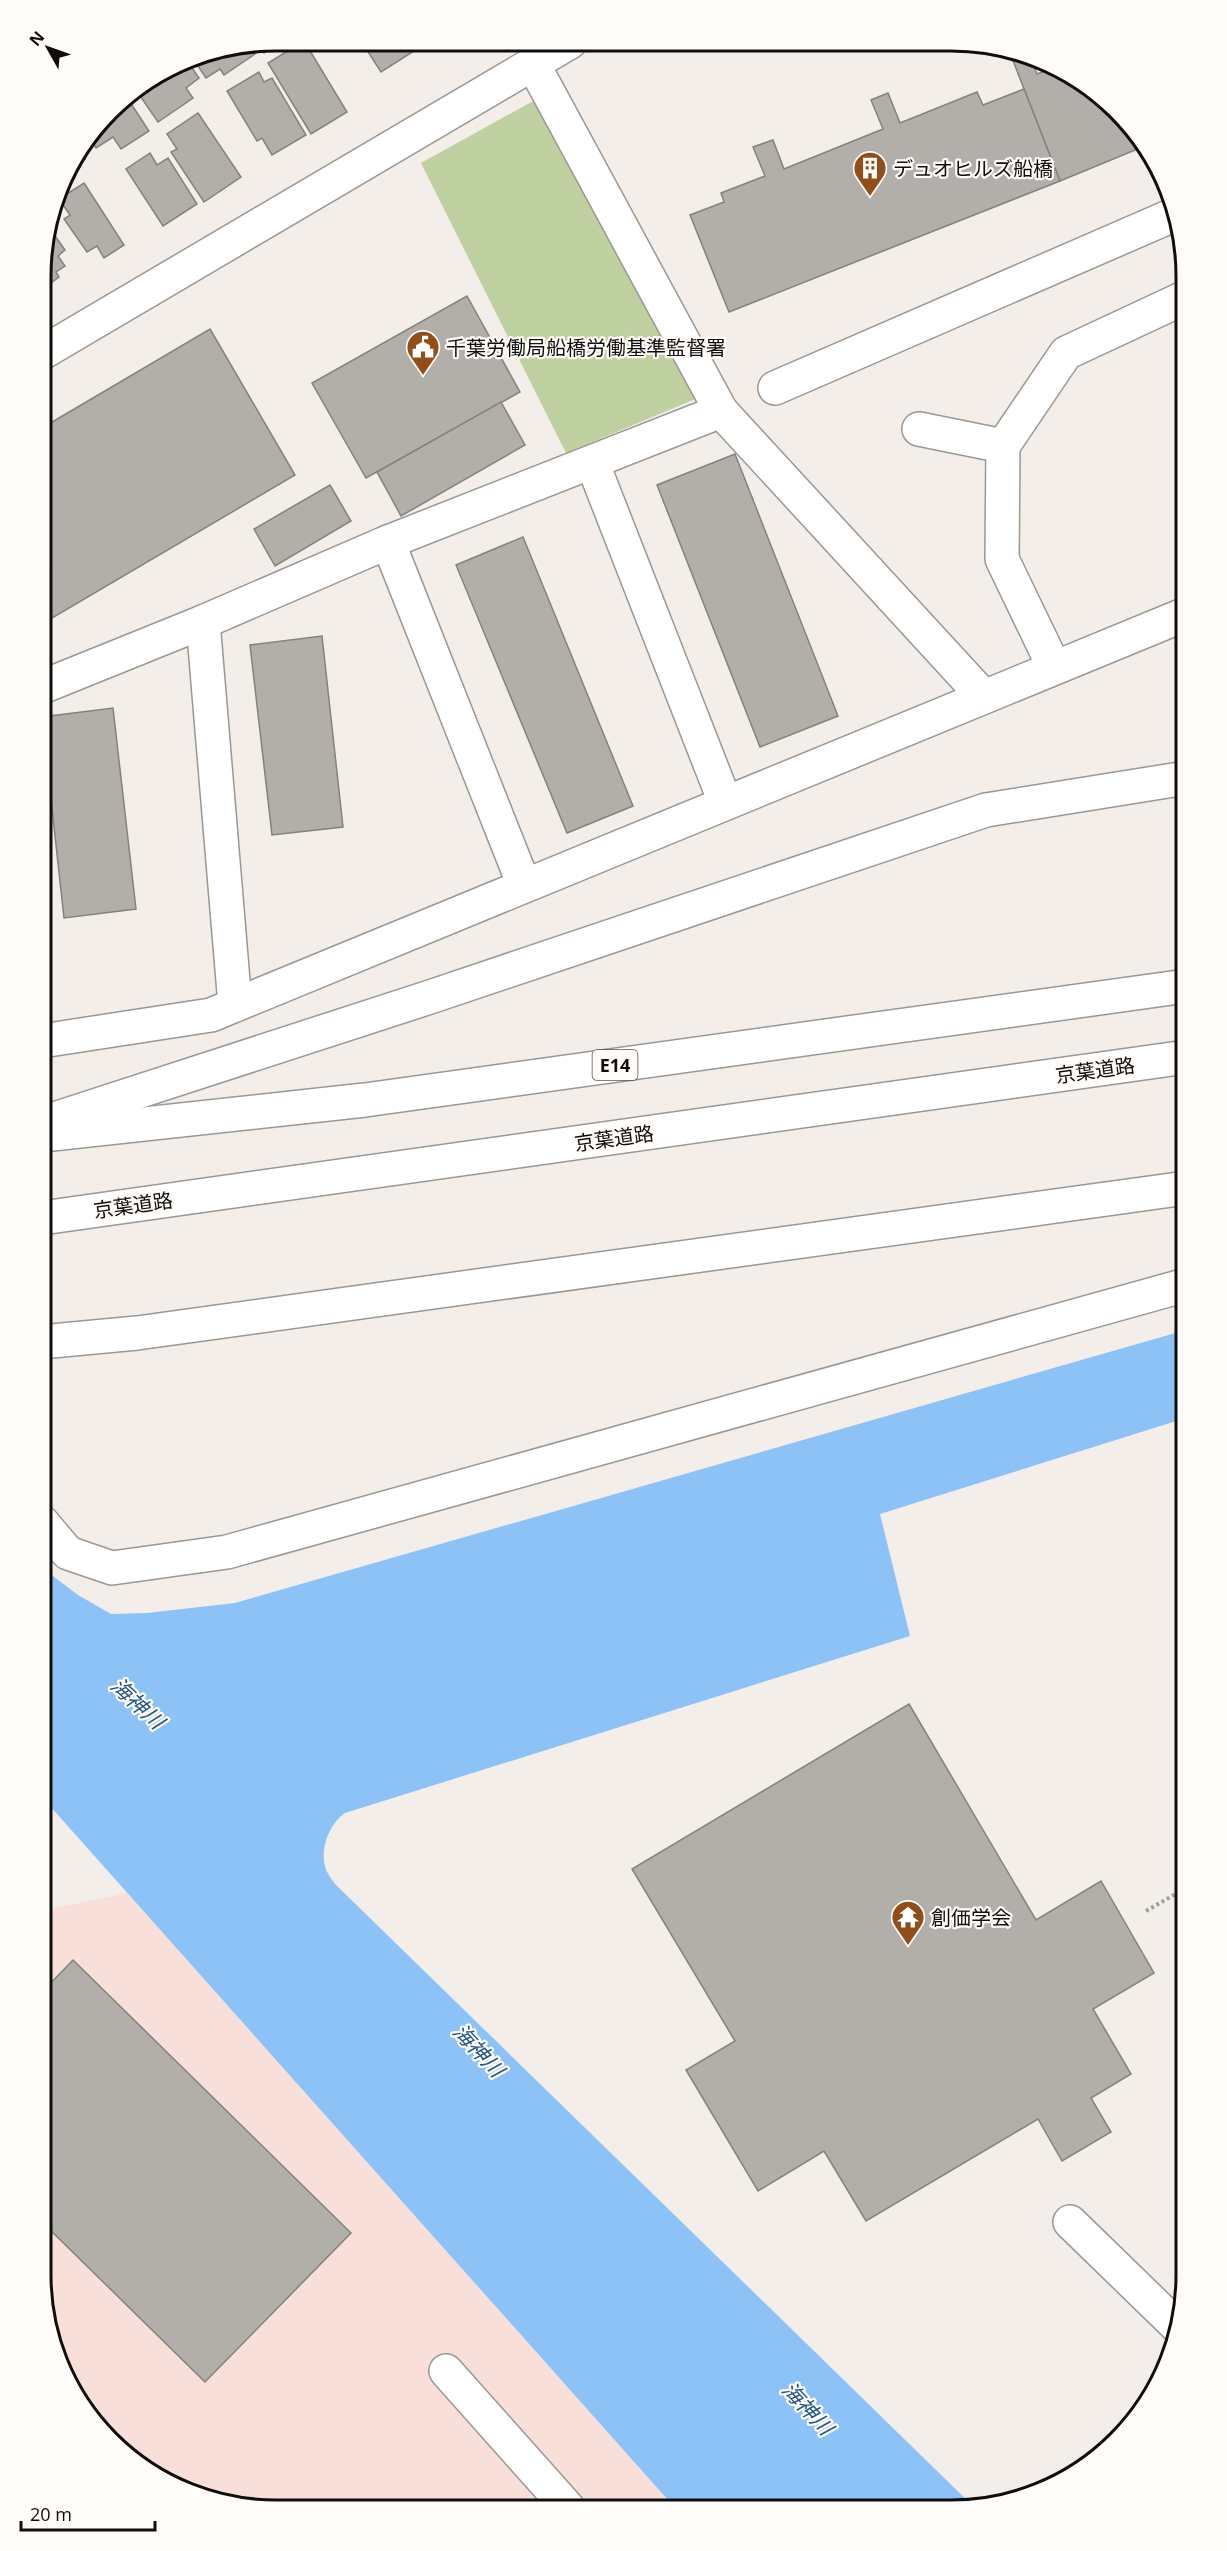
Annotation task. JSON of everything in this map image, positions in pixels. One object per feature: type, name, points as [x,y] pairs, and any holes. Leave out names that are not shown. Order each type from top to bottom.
[{"type":"main road","points":[[51,348],[555,51]]},
{"type":"main road","points":[[533,64],[722,411],[983,696]]},
{"type":"main road","points":[[775,388],[1168,217]]},
{"type":"main road","points":[[1054,667],[1002,559],[1003,446],[1066,353],[1176,302]]},
{"type":"main road","points":[[51,683],[203,622],[388,542],[722,411]]},
{"type":"main road","points":[[919,429],[1003,446]]},
{"type":"main road","points":[[592,462],[725,802]]},
{"type":"main road","points":[[388,542],[524,885]]},
{"type":"main road","points":[[51,1040],[211,1014],[1176,618]]},
{"type":"main road","points":[[203,622],[235,1005]]},
{"type":"main road","points":[[51,1119],[441,994],[986,810],[1176,780]]},
{"type":"main road","name":"E14","points":[[51,1134],[365,1100],[1176,988]]},
{"type":"main road","name":"京葉道路","points":[[51,1217],[1176,1058]]},
{"type":"main road","points":[[51,1341],[137,1333],[1176,1189]]},
{"type":"main road","points":[[51,1533],[68,1553],[112,1568],[227,1552],[1176,1288]]},
{"type":"main road","points":[[1070,2222],[1172,2321]]},
{"type":"main road","points":[[446,2371],[554,2500]]},
{"type":"path","points":[[1146,1911],[1176,1894]]},
{"type":"shaded area","points":[[127,1893],[668,2500],[261,2500],[232,2496],[176,2477],[139,2454],[117,2434],[97,2412],[74,2375],[55,2319],[51,2290],[51,1909]]},
{"type":"green space","points":[[535,100],[698,398],[566,453],[421,163]]},
{"type":"water","name":"海神川","points":[[1176,1333],[1176,1421],[880,1514],[910,1636],[345,1813],[331,1829],[325,1844],[326,1870],[335,1884],[967,2500],[668,2500],[51,1807],[51,1575],[78,1595],[111,1614],[147,1613],[235,1603]]},
{"type":"building","points":[[288,51],[310,51],[347,112],[311,134],[268,63]]},
{"type":"building","points":[[367,51],[414,51],[381,72]]},
{"type":"building","points":[[258,52],[224,75],[220,69],[206,78],[198,65],[232,55]]},
{"type":"building","name":"デュオヒルズ船橋","points":[[1013,60],[1034,67],[1037,74],[1044,71],[1051,74],[1088,97],[1110,117],[1137,149],[1060,181]]},
{"type":"building","points":[[192,67],[199,78],[186,88],[193,98],[158,122],[140,96],[163,81]]},
{"type":"building","points":[[259,72],[264,82],[272,78],[306,135],[272,155],[262,138],[257,141],[227,91]]},
{"type":"building","name":"デュオヒルズ船橋","points":[[1024,89],[1060,181],[729,312],[690,215],[724,202],[721,193],[765,176],[753,147],[773,140],[784,169],[883,129],[871,100],[888,93],[900,123],[977,92],[983,105]]},
{"type":"building","points":[[131,104],[149,131],[121,149],[113,137],[96,148],[94,144],[97,139]]},
{"type":"building","points":[[198,113],[241,177],[204,202],[171,152],[177,149],[167,134]]},
{"type":"building","points":[[150,153],[157,165],[168,158],[197,204],[163,226],[126,169]]},
{"type":"building","points":[[84,183],[124,245],[104,258],[97,246],[87,252],[64,219],[70,215],[63,205],[66,194]]},
{"type":"building","points":[[55,235],[65,250],[58,256],[65,266],[56,272],[59,277],[51,283]]},
{"type":"building","points":[[467,296],[520,392],[366,478],[312,383]]},
{"type":"building","points":[[210,329],[295,475],[51,619],[51,423]]},
{"type":"building","points":[[501,402],[525,445],[401,516],[377,472]]},
{"type":"building","points":[[735,454],[838,716],[760,747],[657,485]]},
{"type":"building","points":[[330,485],[351,521],[275,566],[254,529]]},
{"type":"building","points":[[523,537],[633,806],[567,833],[456,565]]},
{"type":"building","points":[[322,636],[343,827],[272,835],[250,645]]},
{"type":"building","points":[[113,708],[136,909],[64,918],[51,799],[51,716]]},
{"type":"building","name":"創価学会","points":[[909,1704],[1036,1920],[1101,1881],[1154,1973],[1093,2009],[1131,2074],[1091,2098],[1111,2132],[1062,2161],[1038,2119],[866,2221],[824,2151],[758,2191],[686,2070],[735,2041],[632,1869]]},
{"type":"building","points":[[73,1960],[351,2233],[205,2382],[51,2231],[51,1983]]},
{"type":"place","name":"デュオヒルズ船橋","points":[[870,197]]},
{"type":"place","name":"千葉労働局船橋労働基準監督署","points":[[423,376]]},
{"type":"place","name":"創価学会","points":[[908,1946]]}]
